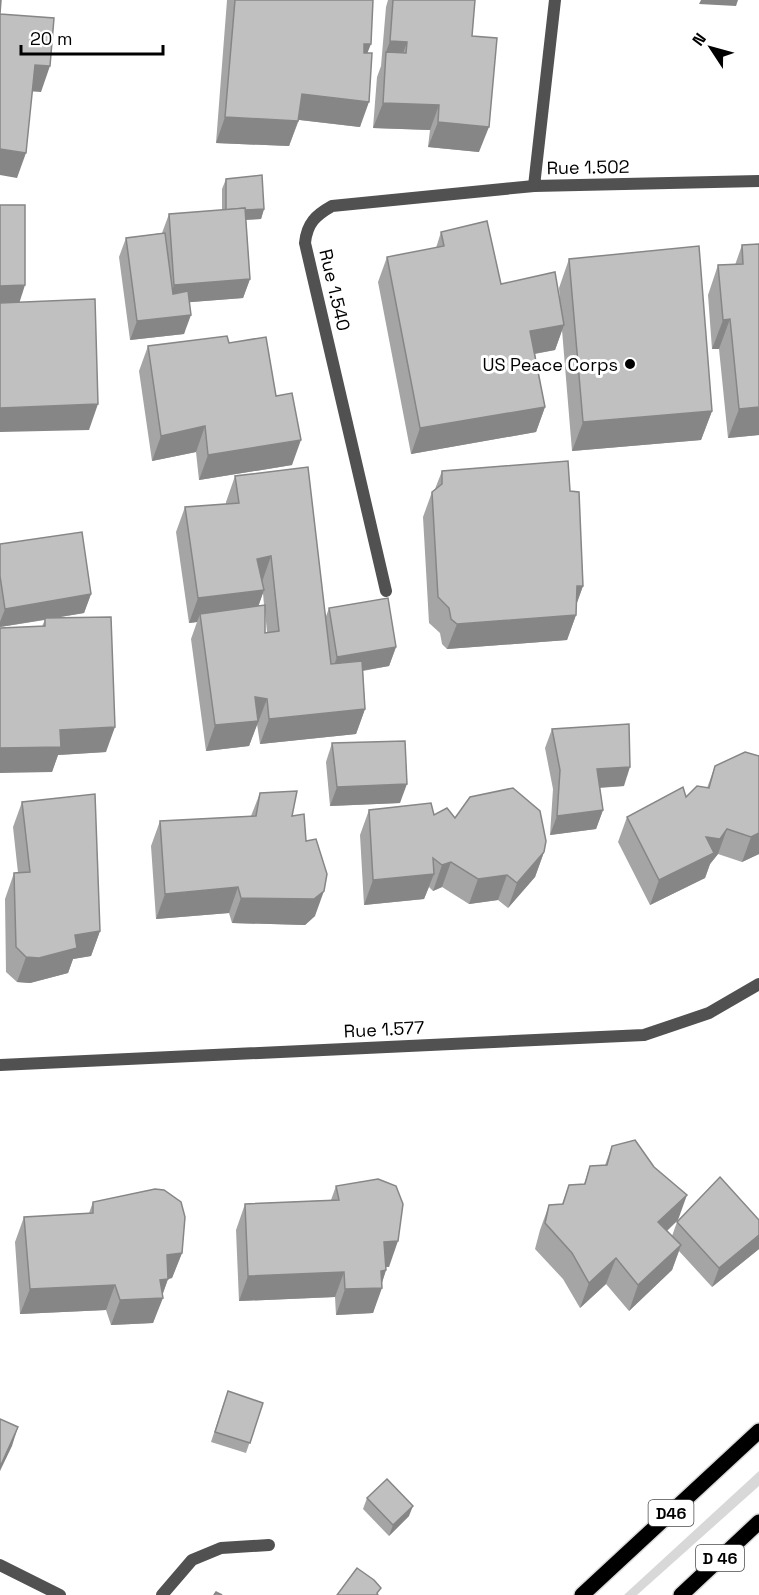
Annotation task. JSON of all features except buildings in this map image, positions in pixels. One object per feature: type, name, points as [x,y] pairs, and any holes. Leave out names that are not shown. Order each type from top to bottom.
[{"type":"main road","name":"D46","points":[[582,1595],[759,1431]]},
{"type":"main road","name":"D 46","points":[[681,1595],[759,1522]]},
{"type":"street","name":"Rue 1.502","points":[[555,0],[534,186],[759,181]]},
{"type":"street","name":"Rue 1.540","points":[[386,591],[306,243],[306,230],[316,215],[332,206],[534,186]]},
{"type":"street","name":"Rue 1.577","points":[[0,1065],[644,1035],[709,1013],[759,984]]},
{"type":"street","points":[[162,1595],[192,1560],[221,1548],[269,1545]]},
{"type":"street","points":[[0,1565],[60,1595]]},
{"type":"shaded area","points":[[759,1471],[759,1486],[637,1595],[624,1595]]},
{"type":"place","name":"US Peace Corps","points":[[630,364]]}]
